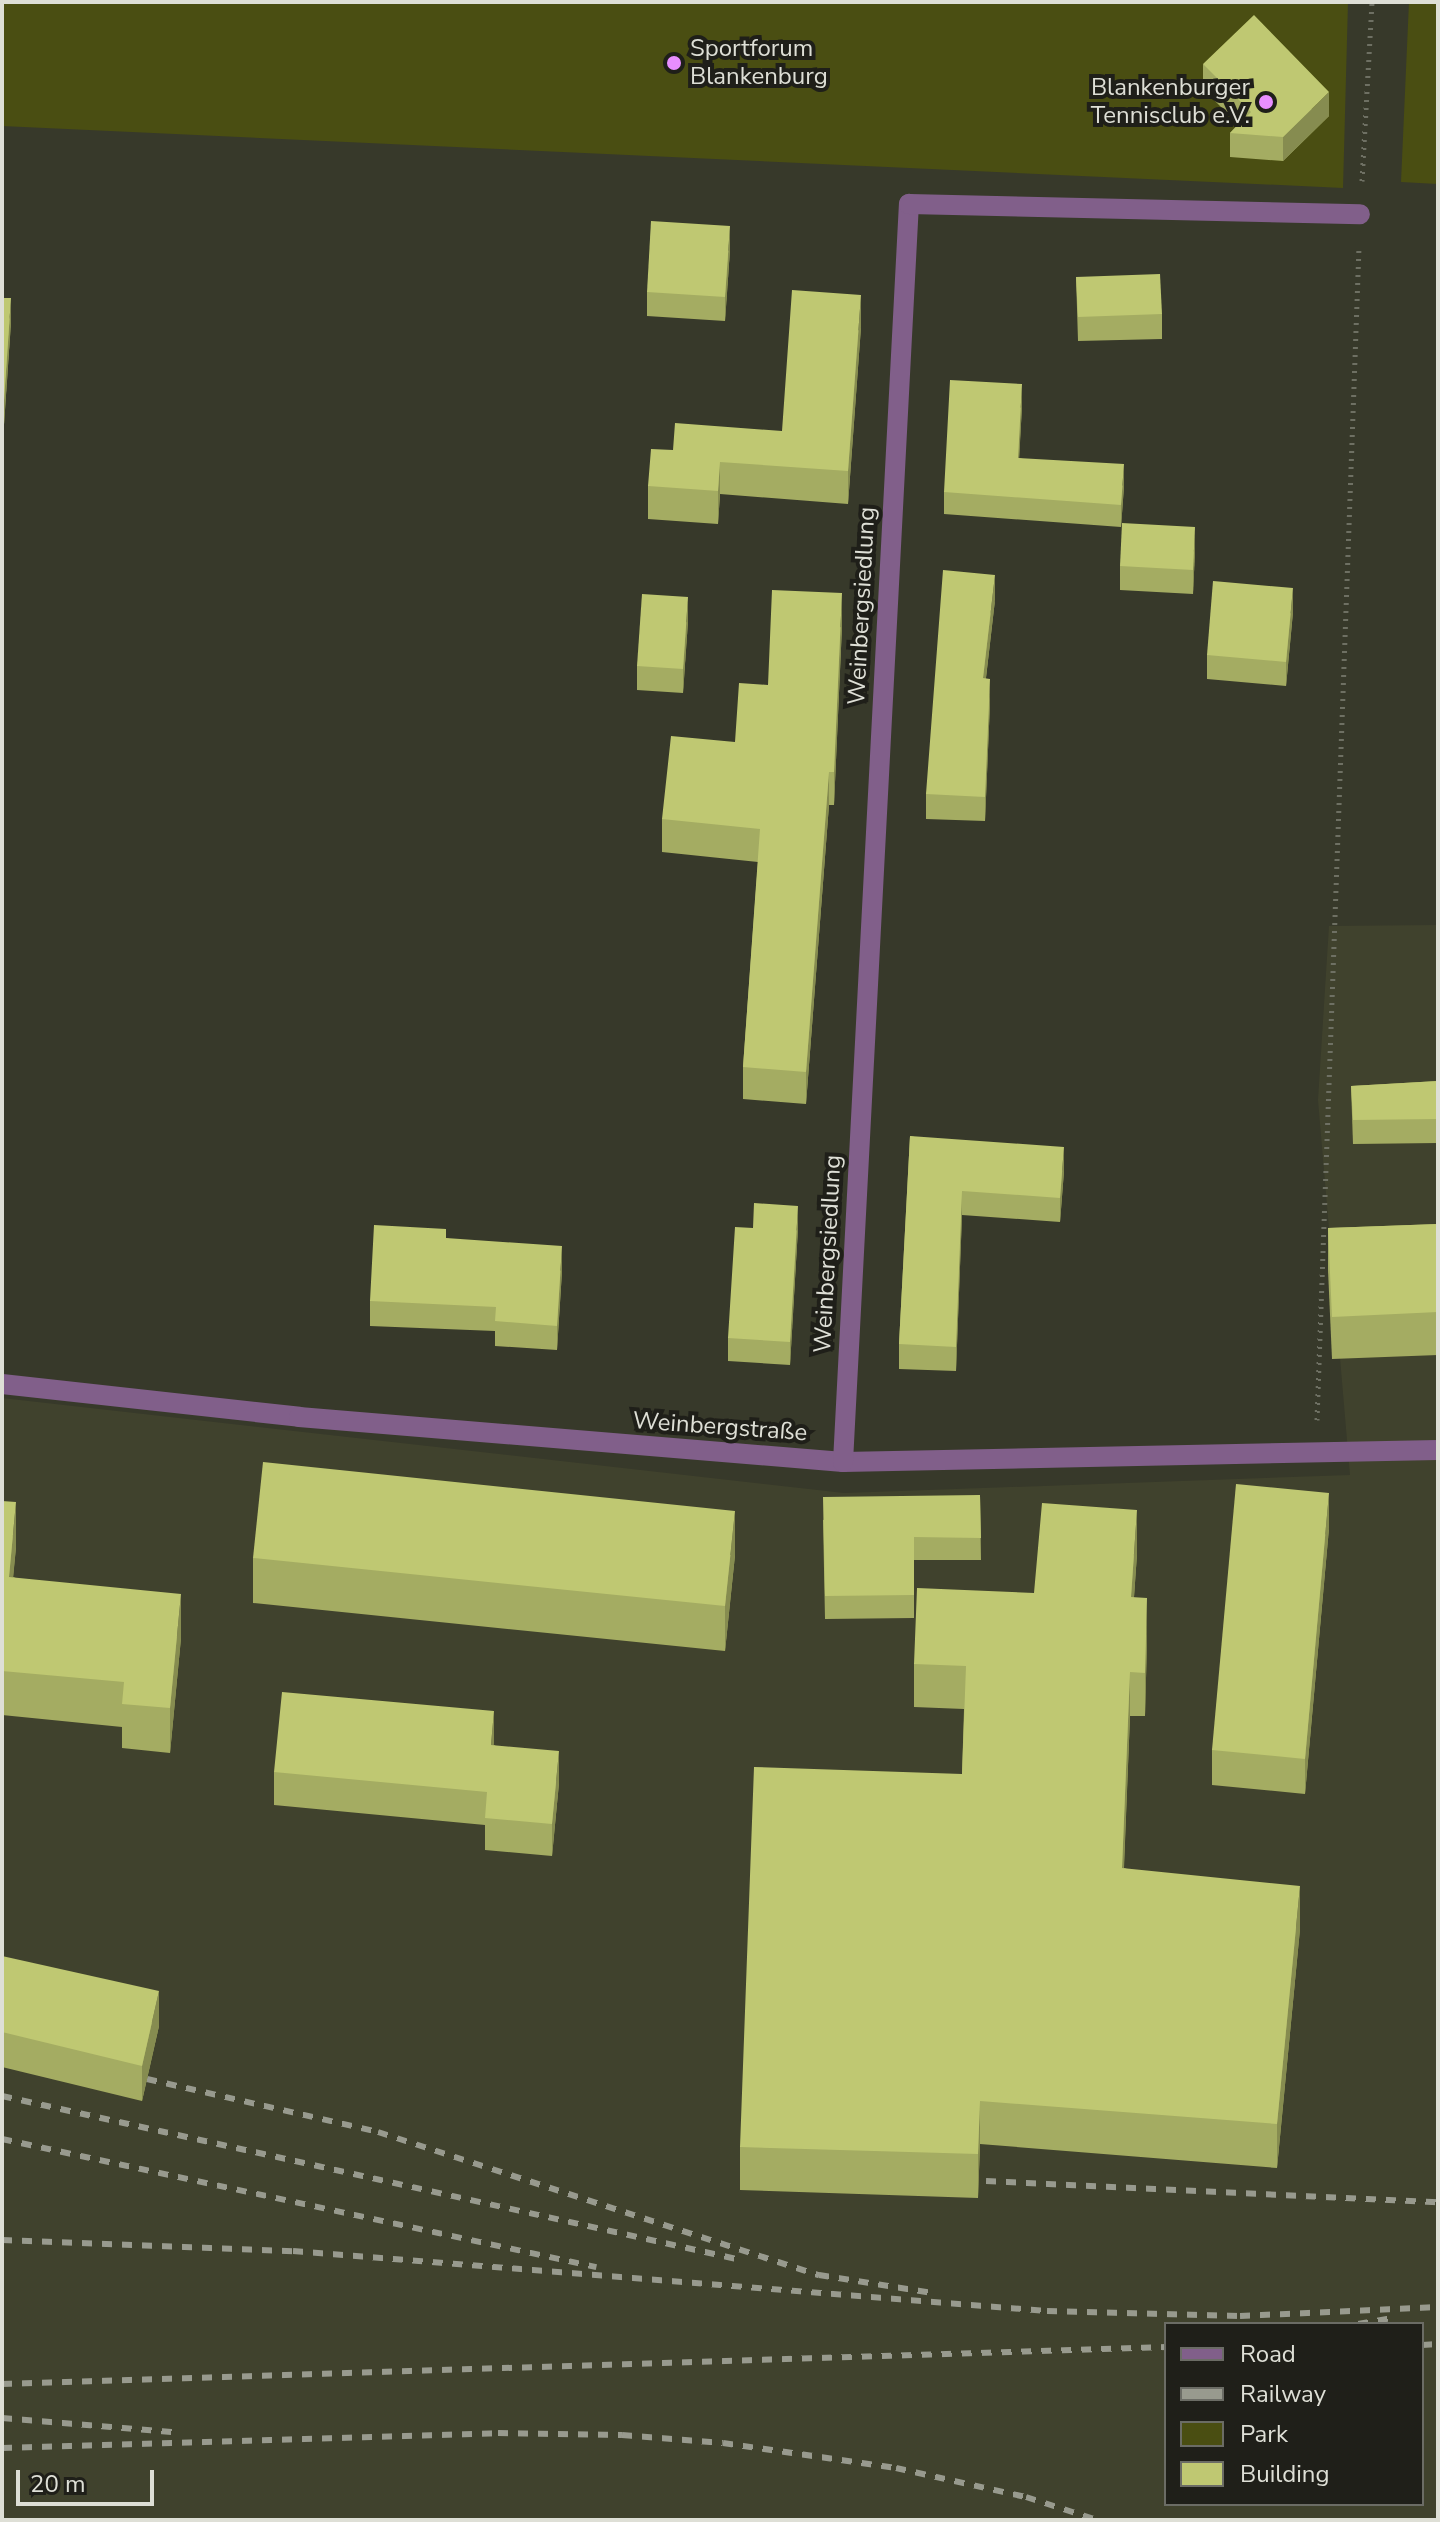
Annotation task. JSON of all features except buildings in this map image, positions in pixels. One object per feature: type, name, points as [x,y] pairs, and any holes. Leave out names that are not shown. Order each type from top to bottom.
[{"type":"street","name":"Weinbergsiedlung","points":[[843,1462],[909,204],[1360,214]]},
{"type":"street","name":"Weinbergstraße","points":[[2,1384],[299,1417],[843,1462],[1438,1450]]},
{"type":"path","points":[[1316,1454],[1360,214],[1372,2]]},
{"type":"shaded area","points":[[1438,925],[1438,2520],[2,2520],[2,1398],[844,1493],[1350,1475],[1318,1100],[1329,926]]},
{"type":"green space","name":"Sportforum Blankenburg","points":[[2,2],[1348,2],[1343,188],[2,126]]},
{"type":"green space","points":[[1409,2],[1438,2],[1438,184],[1401,182]]},
{"type":"railway","points":[[147,2079],[378,2132],[819,2275],[933,2293]]},
{"type":"railway","points":[[2,2096],[741,2260]]},
{"type":"railway","points":[[2,2139],[596,2267]]},
{"type":"railway","points":[[986,2181],[1438,2202]]},
{"type":"railway","points":[[2,2240],[293,2251],[1047,2311],[1240,2316],[1438,2307]]},
{"type":"railway","points":[[1369,2322],[1391,2318]]},
{"type":"railway","points":[[1424,2345],[1438,2344]]},
{"type":"railway","points":[[2,2384],[1164,2347]]},
{"type":"railway","points":[[2,2418],[174,2432]]},
{"type":"railway","points":[[2,2448],[498,2433],[622,2435],[723,2443],[896,2468],[1026,2497],[1097,2520]]},
{"type":"place","name":"Sportforum Blankenburg","points":[[674,63]]},
{"type":"place","name":"Blankenburger Tennisclub e.V.","points":[[1266,102]]}]
